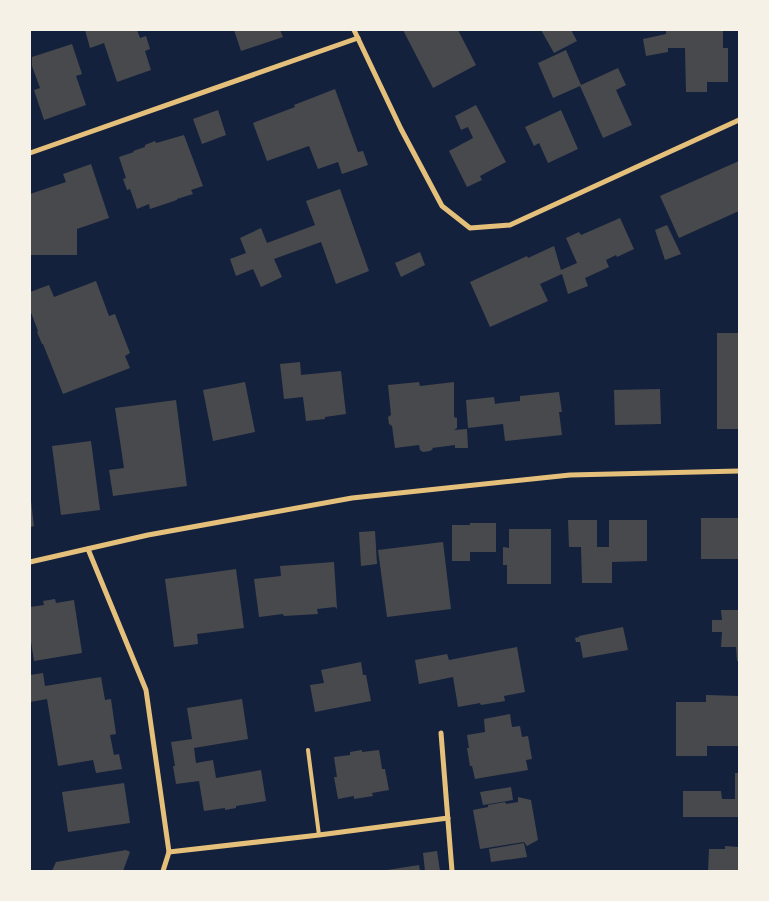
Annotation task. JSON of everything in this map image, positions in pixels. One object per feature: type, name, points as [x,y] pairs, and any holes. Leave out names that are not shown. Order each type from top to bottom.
[{"type":"street","points":[[354,30],[401,128],[442,206],[470,228],[510,225],[739,120]]},
{"type":"street","points":[[30,153],[358,38]]},
{"type":"street","points":[[30,562],[148,535],[352,498],[570,475],[739,471]]},
{"type":"street","points":[[88,548],[146,690],[169,852],[163,871]]},
{"type":"street","points":[[441,732],[452,871]]},
{"type":"street","points":[[169,852],[448,818]]},
{"type":"lane","points":[[308,750],[320,835]]},
{"type":"building","points":[[85,30],[137,30],[140,38],[146,36],[150,49],[145,51],[151,70],[117,82],[104,43],[90,48]]},
{"type":"building","points":[[234,30],[280,30],[283,37],[241,51]]},
{"type":"building","points":[[403,30],[458,30],[476,65],[433,88]]},
{"type":"building","points":[[541,30],[571,30],[577,41],[554,53]]},
{"type":"building","points":[[666,30],[723,30],[723,48],[728,48],[728,82],[707,82],[707,92],[686,92],[685,48],[668,48],[668,52],[646,56],[643,39],[666,34]]},
{"type":"building","points":[[72,44],[82,74],[76,76],[86,105],[44,120],[34,90],[40,88],[32,66],[32,57]]},
{"type":"building","points":[[566,50],[581,85],[618,68],[626,85],[616,90],[632,125],[603,138],[580,86],[553,98],[538,63]]},
{"type":"building","points":[[335,89],[358,152],[363,151],[368,165],[342,174],[338,162],[318,169],[309,146],[267,161],[253,123]]},
{"type":"building","points":[[476,105],[506,162],[480,176],[482,180],[467,187],[449,151],[473,138],[468,127],[461,130],[455,116]]},
{"type":"building","points":[[218,110],[226,135],[202,144],[193,119]]},
{"type":"building","points":[[561,110],[578,149],[548,163],[539,143],[534,146],[525,127]]},
{"type":"building","points":[[184,135],[203,186],[191,190],[193,194],[177,200],[150,209],[149,204],[137,209],[130,189],[127,190],[123,179],[126,178],[119,157],[134,152],[155,141],[156,143]]},
{"type":"building","points":[[739,161],[739,211],[679,238],[660,196]]},
{"type":"building","points":[[91,164],[109,218],[77,229],[77,255],[30,255],[30,194],[66,182],[63,174]]},
{"type":"building","points":[[340,189],[369,271],[336,284],[321,242],[274,259],[282,277],[261,287],[253,269],[236,276],[230,259],[246,253],[240,238],[261,228],[267,243],[315,225],[306,201]]},
{"type":"building","points":[[620,218],[634,249],[606,260],[609,267],[585,278],[588,286],[568,294],[562,274],[540,284],[548,301],[490,327],[470,282],[554,246],[561,270],[577,263],[566,238],[579,232],[581,235]]},
{"type":"building","points":[[667,225],[681,254],[665,260],[655,230]]},
{"type":"building","points":[[420,252],[425,265],[401,277],[395,263]]},
{"type":"building","points":[[96,281],[109,316],[115,314],[130,353],[125,356],[130,368],[63,394],[37,332],[30,310],[30,292],[49,285],[54,297]]},
{"type":"building","points":[[717,333],[739,333],[739,429],[717,429]]},
{"type":"building","points":[[300,362],[301,375],[341,371],[346,414],[306,421],[303,397],[284,399],[280,364]]},
{"type":"building","points":[[245,382],[255,432],[213,441],[203,390]]},
{"type":"building","points":[[419,382],[420,386],[454,382],[454,417],[457,418],[457,428],[454,430],[467,429],[468,448],[455,448],[455,445],[432,448],[430,451],[423,452],[420,450],[419,445],[395,448],[392,426],[389,424],[388,417],[391,415],[388,385]]},
{"type":"building","points":[[660,389],[661,424],[615,425],[614,390]]},
{"type":"building","points":[[559,392],[562,412],[559,412],[562,435],[505,441],[503,424],[468,428],[466,400],[494,397],[495,404],[520,401],[520,396]]},
{"type":"building","points":[[176,400],[187,486],[113,496],[109,470],[124,468],[115,408]]},
{"type":"building","points":[[91,441],[100,510],[61,515],[52,446]]},
{"type":"building","points":[[30,501],[34,526],[30,527]]},
{"type":"building","points":[[701,518],[739,518],[739,559],[701,559]]},
{"type":"building","points":[[568,520],[597,520],[597,547],[609,547],[609,520],[647,520],[647,561],[612,562],[612,583],[582,583],[581,547],[569,547]]},
{"type":"building","points":[[470,523],[496,523],[496,552],[470,552],[470,561],[452,561],[452,525],[470,525]]},
{"type":"building","points":[[509,529],[551,529],[551,584],[507,584],[507,565],[503,565],[503,547],[509,548]]},
{"type":"building","points":[[375,531],[377,564],[361,566],[359,532]]},
{"type":"building","points":[[443,542],[451,609],[387,617],[378,550]]},
{"type":"building","points":[[334,562],[337,609],[335,607],[317,609],[318,614],[284,616],[283,614],[259,617],[254,579],[281,576],[280,566]]},
{"type":"building","points":[[236,569],[244,628],[197,634],[198,644],[174,647],[165,579]]},
{"type":"building","points":[[55,599],[56,603],[74,600],[82,653],[34,661],[30,635],[30,607],[44,605],[43,601]]},
{"type":"building","points":[[721,610],[739,610],[739,661],[737,661],[736,647],[721,647],[722,632],[712,632],[712,620],[722,620]]},
{"type":"building","points":[[623,627],[628,650],[583,658],[580,642],[576,642],[575,638]]},
{"type":"building","points":[[517,647],[525,692],[504,696],[505,701],[458,707],[453,677],[419,684],[415,660],[447,654],[449,660]]},
{"type":"building","points":[[361,662],[363,675],[366,675],[371,701],[315,712],[310,685],[324,683],[321,670]]},
{"type":"building","points":[[43,673],[45,686],[101,677],[105,700],[111,699],[116,734],[110,735],[114,755],[119,754],[122,769],[96,773],[93,760],[58,766],[47,699],[30,702],[30,675]]},
{"type":"building","points":[[706,695],[739,696],[739,746],[707,746],[707,756],[676,756],[676,702],[706,702]]},
{"type":"building","points":[[242,699],[248,739],[194,748],[196,763],[213,760],[216,778],[261,770],[266,801],[236,806],[236,808],[225,810],[225,808],[204,811],[199,781],[176,784],[171,742],[192,739],[187,708]]},
{"type":"building","points":[[510,714],[512,727],[520,726],[522,737],[528,736],[532,759],[526,760],[528,770],[475,779],[472,766],[470,766],[467,735],[485,732],[484,719]]},
{"type":"building","points":[[362,750],[362,752],[379,750],[382,769],[385,769],[389,790],[372,793],[373,796],[354,799],[354,796],[338,799],[334,777],[337,777],[334,757],[350,755],[350,752]]},
{"type":"building","points":[[735,773],[739,773],[739,817],[683,817],[683,791],[721,791],[722,799],[735,799]]},
{"type":"building","points":[[124,783],[130,823],[68,832],[62,792]]},
{"type":"building","points":[[511,787],[513,800],[483,805],[480,792]]},
{"type":"building","points":[[518,797],[531,800],[538,840],[527,846],[524,842],[480,849],[473,810],[488,807],[488,805],[518,802]]},
{"type":"building","points":[[524,843],[527,857],[491,862],[489,849]]},
{"type":"building","points":[[725,846],[739,847],[739,871],[708,871],[709,849],[725,849]]},
{"type":"building","points":[[126,850],[130,852],[123,871],[52,871],[56,862]]},
{"type":"building","points":[[437,851],[440,871],[425,871],[423,853]]},
{"type":"building","points":[[419,865],[420,871],[387,871],[387,870]]}]
